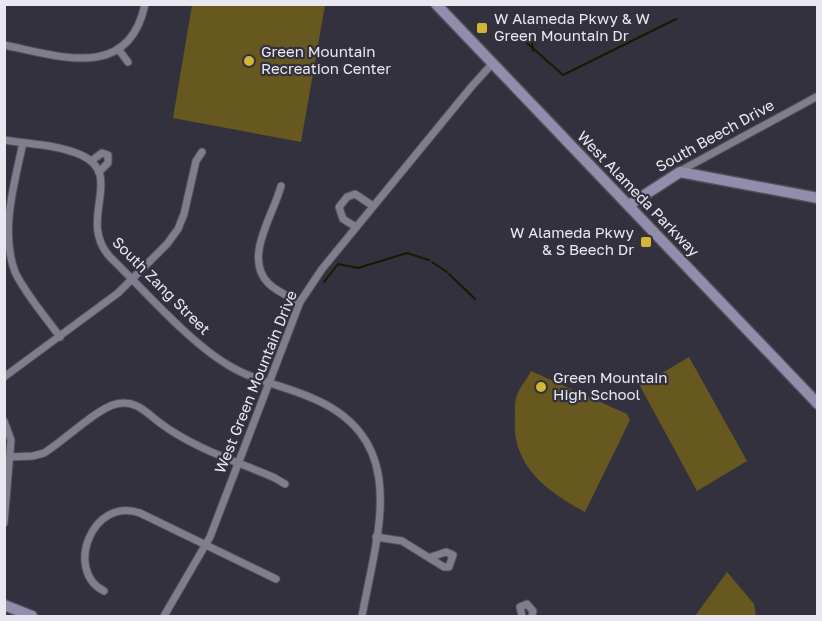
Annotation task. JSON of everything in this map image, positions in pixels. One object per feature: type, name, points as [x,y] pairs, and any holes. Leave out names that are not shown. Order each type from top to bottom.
[{"type":"main road","name":"West Alameda Parkway","points":[[436,4],[818,404]]},
{"type":"main road","name":"South Beech Drive","points":[[629,205],[680,172]]},
{"type":"main road","points":[[680,172],[818,198]]},
{"type":"main road","points":[[4,605],[32,616]]},
{"type":"street","points":[[4,45],[90,60],[119,50],[127,42],[138,27],[145,4]]},
{"type":"street","points":[[119,50],[128,62]]},
{"type":"street","name":"West Green Mountain Drive","points":[[164,616],[206,544],[300,302],[322,269],[471,86],[492,64]]},
{"type":"street","name":"South Beech Drive","points":[[680,172],[818,96]]},
{"type":"street","name":"South Zang Street","points":[[4,140],[72,152],[92,161],[102,153],[108,155],[108,163],[99,172],[102,188],[96,225],[98,239],[105,251],[216,357],[244,373],[338,411],[354,423],[364,436],[374,452],[379,471],[376,537],[362,616]]},
{"type":"street","points":[[22,143],[9,212],[6,246],[21,283],[60,337]]},
{"type":"street","points":[[4,377],[60,337],[133,279],[178,229],[186,208],[195,161],[202,152]]},
{"type":"street","points":[[92,161],[99,172]]},
{"type":"street","points":[[281,186],[263,234],[262,271],[273,288],[300,302]]},
{"type":"street","points":[[356,227],[343,219],[339,207],[351,194],[373,207]]},
{"type":"street","points":[[253,273],[262,271]]},
{"type":"street","points":[[10,457],[44,453],[108,407],[124,403],[142,408],[178,435],[285,484]]},
{"type":"street","points":[[4,422],[10,434],[4,523]]},
{"type":"street","points":[[104,591],[89,577],[85,560],[93,531],[110,513],[122,510],[134,511],[276,579]]},
{"type":"street","points":[[376,537],[402,541],[431,557]]},
{"type":"street","points":[[522,616],[520,607],[526,604],[532,611],[532,616]]},
{"type":"shaded area","name":"Green Mountain Recreation Center","points":[[192,5],[325,5],[301,142],[173,118]]},
{"type":"shaded area","points":[[689,357],[747,461],[697,491],[640,386]]},
{"type":"shaded area","points":[[531,371],[627,414],[630,420],[585,512],[546,486],[526,464],[519,450],[515,435],[515,401]]},
{"type":"shaded area","points":[[727,572],[754,604],[756,616],[695,616]]},
{"type":"waterway","points":[[527,43],[563,75],[676,19]]},
{"type":"waterway","points":[[532,42],[533,51]]},
{"type":"waterway","points":[[324,282],[338,264],[358,268],[407,253],[429,260]]},
{"type":"waterway","points":[[432,262],[447,272]]},
{"type":"waterway","points":[[449,274],[475,299]]},
{"type":"place","name":"W Alameda Pkwy & W Green Mountain Dr","points":[[482,28]]},
{"type":"place","name":"Green Mountain Recreation Center","points":[[249,61]]},
{"type":"place","name":"W Alameda Pkwy & S Beech Dr","points":[[646,242]]},
{"type":"place","name":"Green Mountain High School","points":[[541,387]]}]
